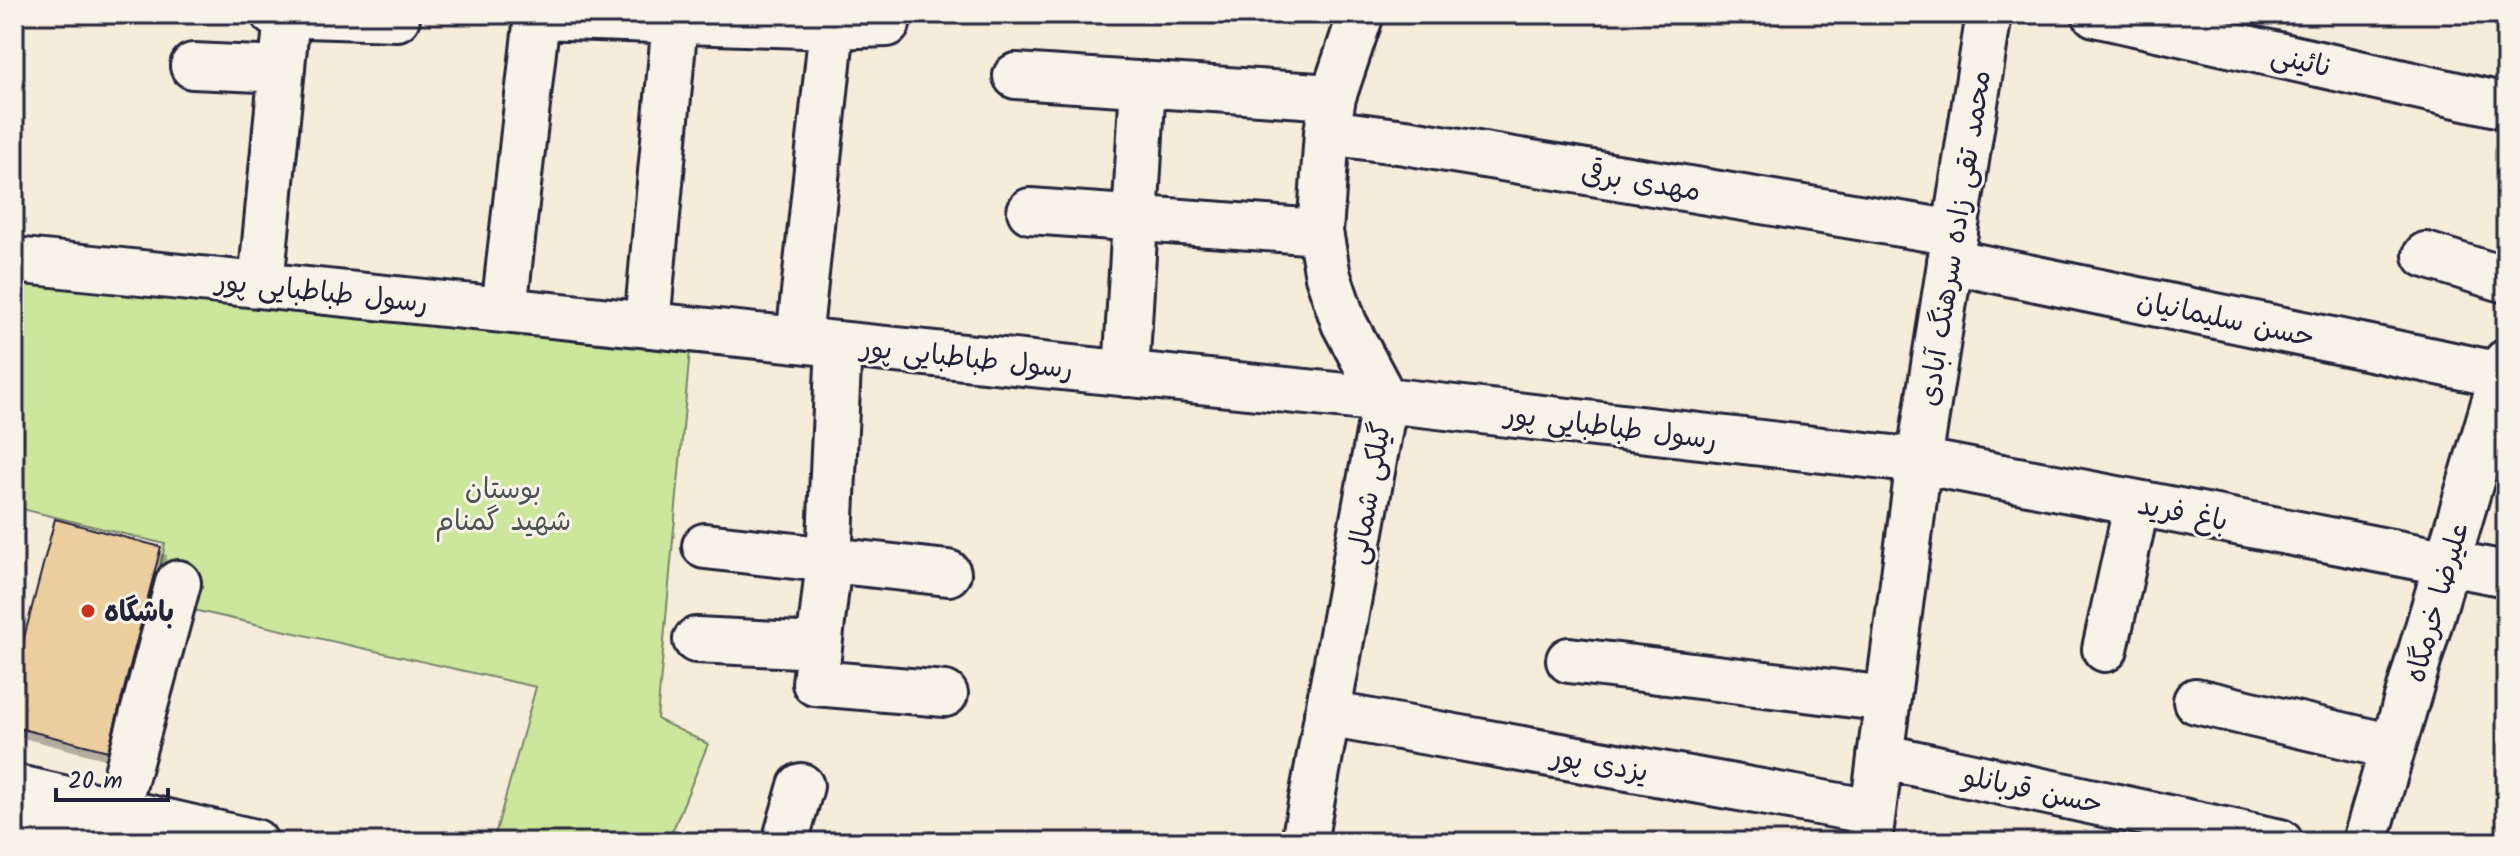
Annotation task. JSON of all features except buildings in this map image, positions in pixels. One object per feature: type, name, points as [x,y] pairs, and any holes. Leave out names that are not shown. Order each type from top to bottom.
[{"type":"street","points":[[274,14],[397,18]]},
{"type":"street","name":"گيلکی شمالی","points":[[1304,842],[1385,400],[1344,323],[1328,276],[1320,232],[1330,114],[1361,14]]},
{"type":"street","name":"محمد تقی زاده سرهنگ آبادی","points":[[1871,827],[1919,461],[1989,14]]},
{"type":"street","name":"نائینی","points":[[2095,14],[2506,106]]},
{"type":"street","points":[[261,285],[287,15]]},
{"type":"street","points":[[504,310],[537,16],[832,26],[887,24]]},
{"type":"street","points":[[647,324],[675,21]]},
{"type":"street","points":[[817,665],[829,561],[819,342],[832,26]]},
{"type":"street","points":[[193,66],[282,70]]},
{"type":"street","name":"مهدی برقی","points":[[1016,76],[1143,84],[1330,114],[1405,142],[1953,247]]},
{"type":"street","points":[[1126,374],[1143,84]]},
{"type":"street","points":[[1030,211],[1320,232]]},
{"type":"street","name":"حسن سلیمانیان","points":[[1953,247],[2505,371]]},
{"type":"street","points":[[2426,255],[2506,280]]},
{"type":"street","name":"رسول طباطبایی پور","points":[[14,260],[1385,400],[1919,461]]},
{"type":"street","name":"علیرضا خرمگاه","points":[[2365,842],[2505,371]]},
{"type":"street","name":"باغ فرید","points":[[1919,461],[2506,574]]},
{"type":"street","points":[[2105,649],[2137,503]]},
{"type":"street","points":[[705,546],[948,573]]},
{"type":"street","points":[[116,826],[178,583]]},
{"type":"street","points":[[696,640],[945,694]]},
{"type":"street","points":[[1569,660],[1887,699]]},
{"type":"street","points":[[2196,701],[2393,747]]},
{"type":"street","name":"یزدی پور","points":[[1327,714],[1871,827]]},
{"type":"street","name":"حسن قربانلو","points":[[1880,756],[2280,842]]},
{"type":"street","points":[[785,842],[801,786]]},
{"type":"street","points":[[14,787],[116,826]]},
{"type":"street","points":[[14,817],[255,842]]},
{"type":"green space","name":"بوستان شهید گمنام","points":[[14,284],[690,350],[657,719],[708,744],[668,842],[493,842],[536,687],[153,601],[165,544],[14,507]]},
{"type":"place","name":"باشگاه","points":[[88,611]]}]
